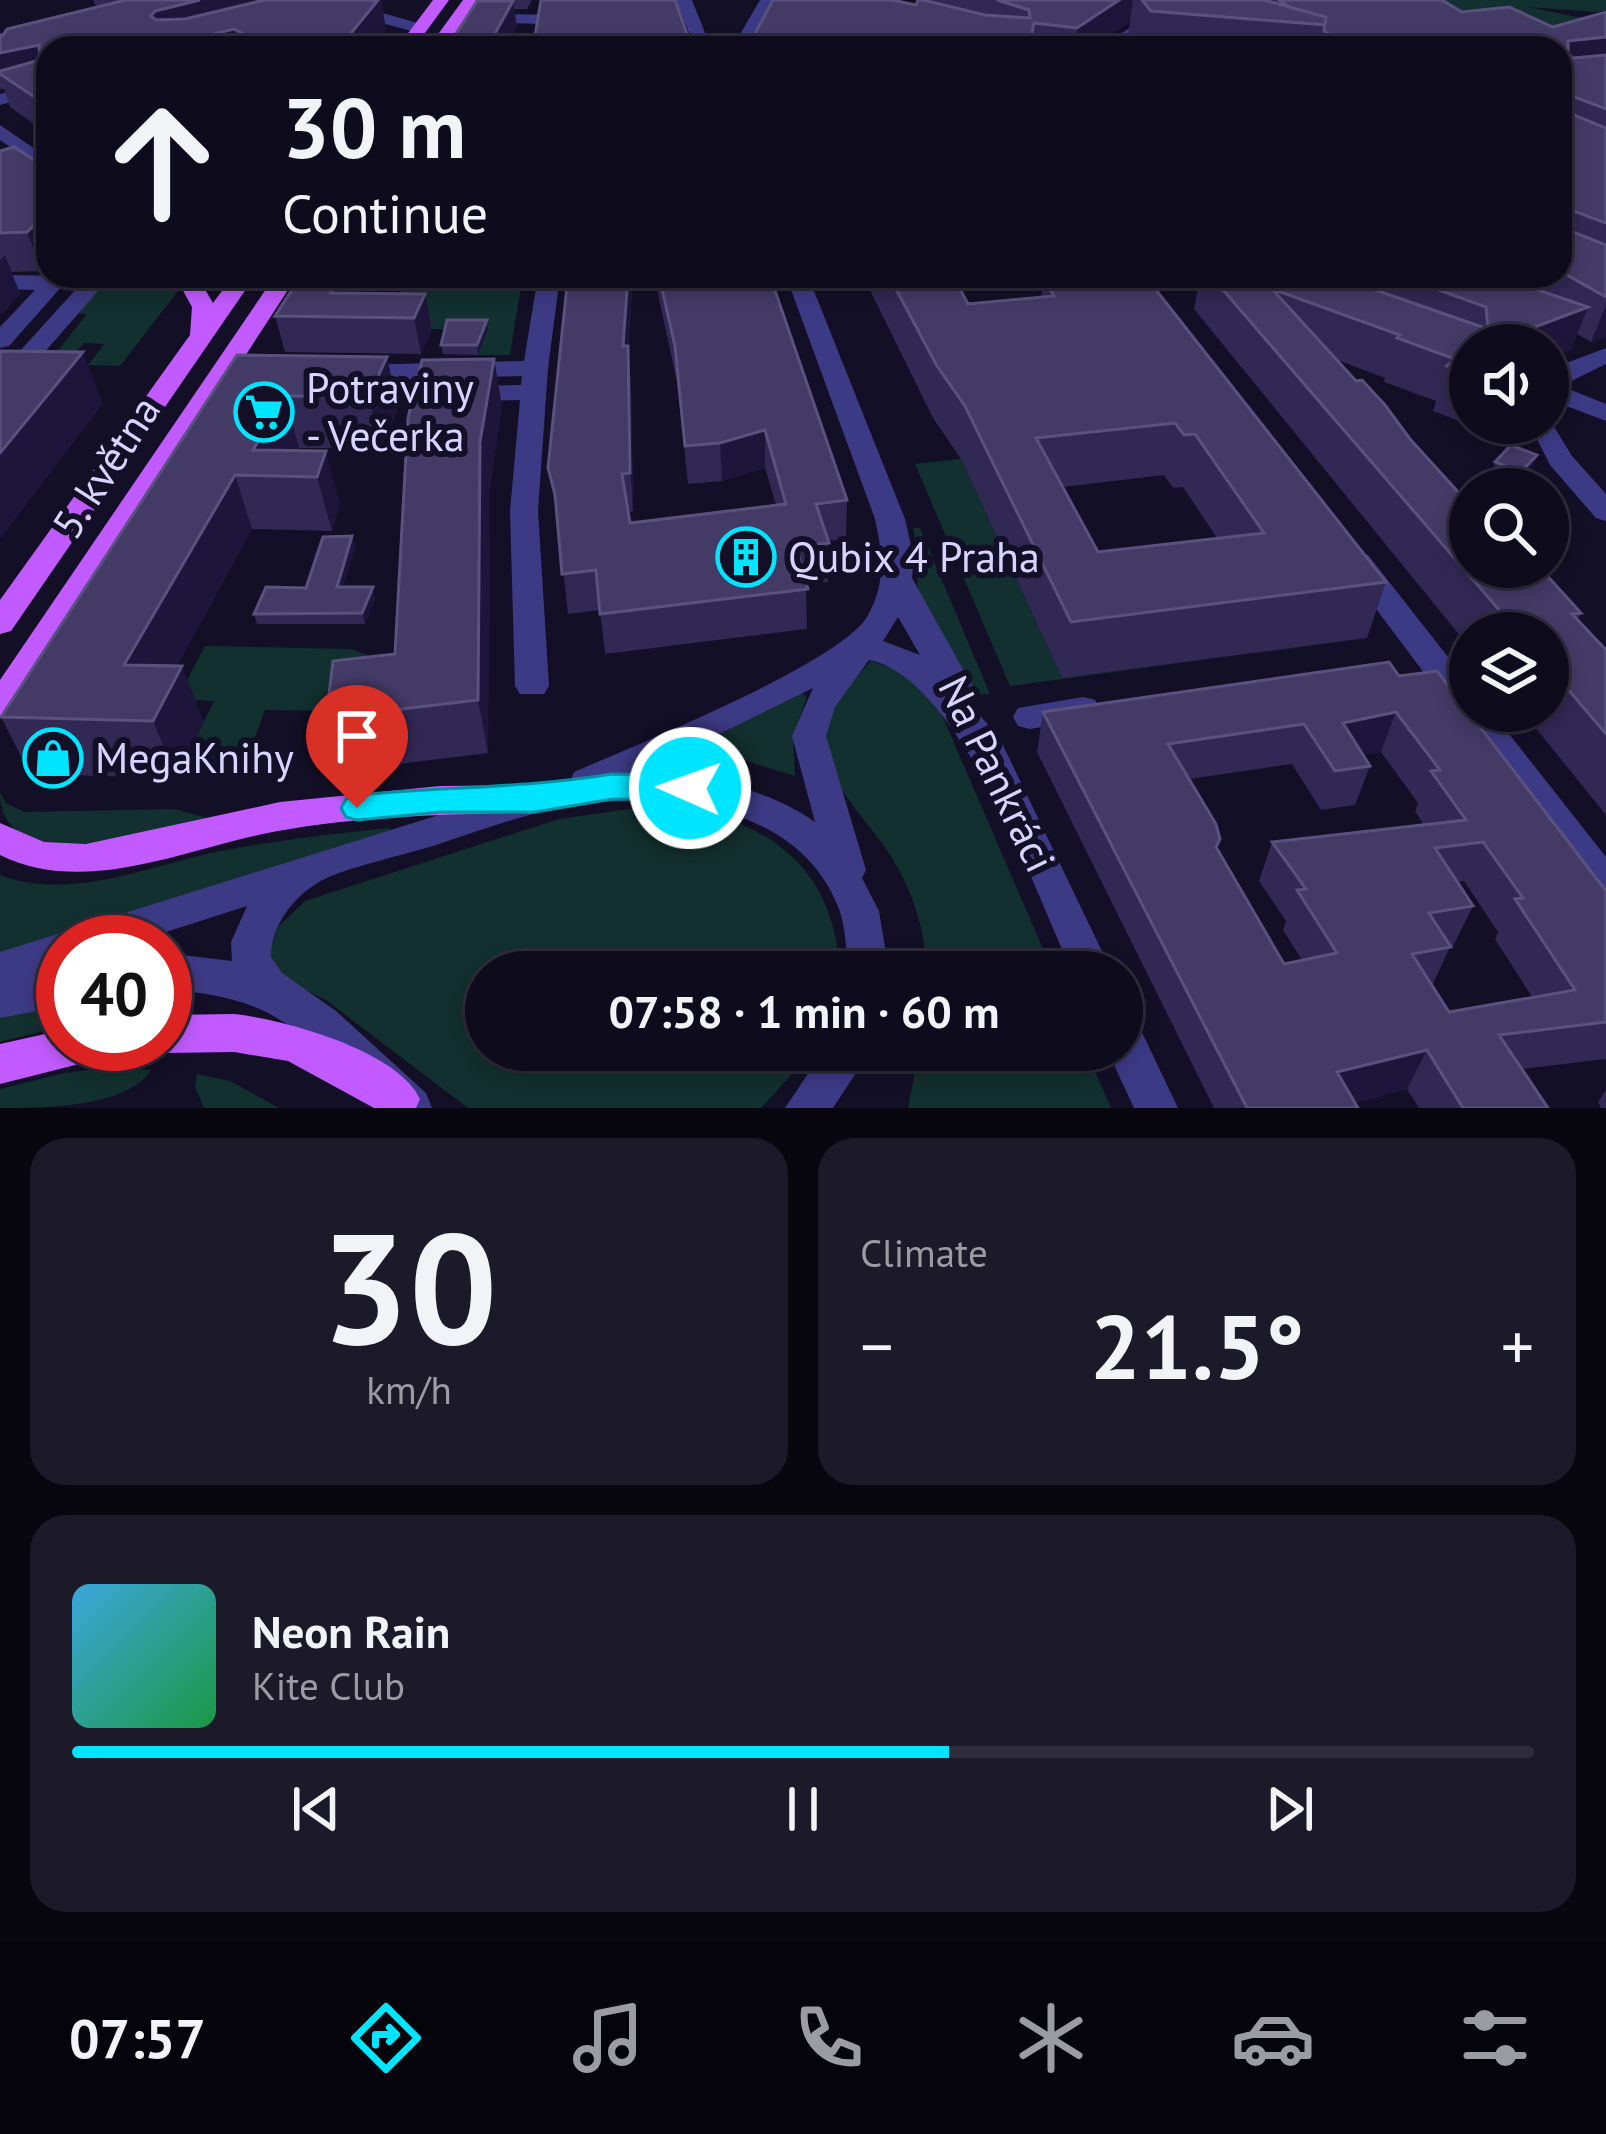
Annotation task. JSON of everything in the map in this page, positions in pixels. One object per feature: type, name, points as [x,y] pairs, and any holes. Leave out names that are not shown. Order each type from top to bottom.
[{"type":"main road","points":[[413,36],[441,0]]},
{"type":"main road","points":[[445,36],[471,0]]},
{"type":"main road","points":[[193,288],[205,307],[202,336]]},
{"type":"main road","name":"5. května","points":[[0,622],[236,288]]},
{"type":"main road","name":"5. května","points":[[1,706],[278,288]]},
{"type":"main road","points":[[0,838],[39,857],[86,859],[316,812],[552,795]]},
{"type":"main road","points":[[192,1032],[270,1034],[332,1060],[404,1103]]},
{"type":"main road","points":[[0,1064],[36,1056]]},
{"type":"street","points":[[324,17],[369,0]]},
{"type":"street","points":[[324,17],[392,0]]},
{"type":"street","points":[[747,36],[768,0]]},
{"type":"street","points":[[1127,36],[1154,19],[1135,0]]},
{"type":"street","points":[[324,17],[372,16],[419,28]]},
{"type":"street","points":[[482,19],[591,20]]},
{"type":"street","points":[[0,88],[36,79]]},
{"type":"street","points":[[0,102],[36,93]]},
{"type":"street","points":[[7,136],[36,158]]},
{"type":"street","points":[[0,282],[36,285]]},
{"type":"street","points":[[0,299],[42,288]]},
{"type":"street","points":[[0,340],[48,288]]},
{"type":"street","points":[[0,388],[91,288]]},
{"type":"street","points":[[532,686],[524,512],[534,380],[547,288]]},
{"type":"street","name":"Na Pankráci","points":[[802,288],[890,519],[898,547],[897,579],[990,753],[1082,951]]},
{"type":"street","points":[[1569,371],[1606,355]]},
{"type":"street","points":[[348,384],[534,380]]},
{"type":"street","points":[[1569,397],[1606,413]]},
{"type":"street","points":[[1552,444],[1606,512]]},
{"type":"street","points":[[1343,544],[1449,681]]},
{"type":"street","points":[[868,951],[814,768],[809,736],[819,704],[880,622],[897,579]]},
{"type":"street","points":[[169,915],[552,795],[768,699],[857,647],[890,653],[923,670],[990,753]]},
{"type":"street","points":[[1394,667],[1434,662]]},
{"type":"street","points":[[1030,717],[1121,704]]},
{"type":"street","points":[[1488,732],[1606,885]]},
{"type":"street","points":[[552,795],[667,786],[741,799],[785,820],[819,847],[856,899]]},
{"type":"street","points":[[275,993],[250,960],[252,936],[270,903],[309,871]]},
{"type":"street","points":[[0,970],[36,957]]},
{"type":"street","points":[[192,973],[223,976],[275,993],[316,1019],[404,1103]]},
{"type":"street","points":[[0,1000],[36,993]]},
{"type":"street","points":[[807,1108],[834,1071]]},
{"type":"street","points":[[1139,1071],[1156,1108]]},
{"type":"green space","points":[[1420,0],[1606,0],[1606,10],[1597,12],[1529,7],[1606,23],[1568,36],[1521,36]]},
{"type":"green space","points":[[95,288],[180,288],[120,366],[88,365],[104,344],[84,343],[62,367],[51,359],[87,314],[73,313]]},
{"type":"green space","points":[[403,288],[521,288],[510,355],[478,355],[488,329],[392,329],[385,323]]},
{"type":"green space","points":[[961,459],[1062,678],[1222,657],[1010,686],[915,464]]},
{"type":"green space","points":[[913,528],[920,528],[990,694],[978,695],[929,622],[919,595]]},
{"type":"green space","points":[[1260,589],[1300,647],[1296,648]]},
{"type":"green space","points":[[205,646],[350,649],[395,664],[333,711],[265,710],[242,772],[178,774],[214,701],[177,699]]},
{"type":"green space","points":[[871,661],[912,675],[942,715],[1044,951],[925,951],[906,884],[842,790],[827,753],[826,733],[844,692]]},
{"type":"green space","points":[[800,692],[807,697],[793,736],[795,776],[697,746]]},
{"type":"green space","points":[[0,792],[6,803],[24,812],[175,809],[207,818],[120,839],[53,843],[25,836],[7,820]]},
{"type":"green space","points":[[657,805],[694,810],[759,833],[807,873],[823,900],[837,951],[465,951],[465,1071],[795,1071],[761,1108],[468,1108],[327,1001],[287,980],[272,962],[270,950],[277,928],[305,901],[559,819]]},
{"type":"green space","points":[[392,831],[133,915],[36,915],[36,946],[0,958],[0,875],[55,885],[83,883],[304,838]]},
{"type":"green space","points":[[36,1009],[36,1033],[0,1042],[0,1016]]},
{"type":"green space","points":[[150,1071],[139,1083],[104,1099],[0,1108],[0,1089],[64,1073]]},
{"type":"green space","points":[[915,1071],[1095,1071],[1111,1108],[908,1108]]},
{"type":"green space","points":[[197,1074],[230,1081],[279,1108],[204,1108],[195,1087]]},
{"type":"building","points":[[126,0],[200,0],[155,11],[151,16],[156,20],[185,19],[264,0],[378,0],[349,36],[248,36],[234,29],[205,36],[36,36],[36,46],[0,53],[0,35],[7,29]]},
{"type":"building","points":[[541,0],[675,0],[688,36],[535,36]]},
{"type":"building","points":[[773,0],[892,0],[916,5],[923,0],[985,15],[1030,18],[1029,10],[997,0],[1119,0],[1077,28],[1034,23],[1031,36],[754,36]]},
{"type":"building","points":[[1142,0],[1264,0],[1326,17],[1325,25],[1151,11]]},
{"type":"building","points":[[1279,0],[1442,0],[1462,12],[1509,7],[1553,27],[1606,12],[1606,37],[1572,41],[1572,36],[1331,36],[1324,31],[1326,17]]},
{"type":"building","points":[[477,1],[513,1],[494,36],[455,36]]},
{"type":"building","points":[[1606,55],[1606,109],[1572,96],[1572,57]]},
{"type":"building","points":[[36,61],[36,98],[0,74]]},
{"type":"building","points":[[1572,114],[1606,128],[1606,223],[1572,210]]},
{"type":"building","points":[[14,147],[36,161],[36,223],[27,232],[0,233],[0,151]]},
{"type":"building","points":[[1572,221],[1573,232],[1606,245],[1606,297],[1572,278]]},
{"type":"building","points":[[293,288],[425,294],[414,318],[275,316]]},
{"type":"building","points":[[567,288],[627,288],[623,346],[628,346],[630,473],[622,474],[630,523],[786,504],[765,430],[720,443],[685,446],[675,346],[662,288],[774,288],[847,500],[816,504],[829,543],[796,547],[808,589],[600,614],[596,570],[562,574],[548,468]]},
{"type":"building","points":[[895,288],[959,288],[968,304],[1054,296],[1049,288],[1154,288],[1386,582],[1071,622],[965,406],[937,366]],"holes":[[[1175,423],[1184,435],[1195,434],[1264,533],[1098,552],[1036,438]]]},
{"type":"building","points":[[1221,288],[1370,288],[1474,324],[1449,324],[1449,357],[1272,289],[1356,381],[1362,380],[1385,405],[1449,482],[1449,552]]},
{"type":"building","points":[[1433,288],[1532,288],[1588,307],[1543,324],[1488,324],[1486,307]]},
{"type":"building","points":[[447,320],[487,320],[477,345],[441,345]]},
{"type":"building","points":[[0,351],[83,352],[0,453]]},
{"type":"building","points":[[237,355],[387,357],[369,396],[285,396],[253,450],[326,451],[317,477],[235,475],[124,665],[182,666],[153,721],[1,717]]},
{"type":"building","points":[[494,359],[480,442],[478,700],[326,718],[333,661],[395,654],[408,418],[422,360]]},
{"type":"building","points":[[1511,445],[1537,455],[1525,468],[1495,462]]},
{"type":"building","points":[[352,536],[337,587],[373,587],[362,613],[254,614],[266,587],[306,588],[323,537]]},
{"type":"building","points":[[1480,588],[1558,588],[1581,613],[1572,614],[1606,650],[1606,734],[1569,691],[1569,612],[1501,612]]},
{"type":"building","points":[[1389,662],[1399,676],[1437,671],[1449,687],[1449,732],[1484,732],[1606,891],[1606,1022],[1499,1035],[1548,1108],[1463,1108],[1427,1050],[1337,1072],[1358,1108],[1247,1108],[1043,712]],"holes":[[[1396,712],[1440,770],[1431,771],[1466,820],[1272,842],[1306,889],[1297,890],[1337,953],[1284,964],[1216,847],[1220,839],[1216,824],[1168,744],[1304,724],[1335,771],[1370,766],[1343,723]],[[1483,842],[1523,898],[1515,899],[1575,990],[1449,1012],[1412,954],[1451,947],[1429,913],[1473,906],[1435,848]]]},
{"type":"place","name":"Potraviny - Večerka","points":[[264,412]]},
{"type":"place","name":"Qubix 4 Praha","points":[[746,557]]},
{"type":"place","name":"MegaKnihy","points":[[53,758]]},
{"type":"route","points":[[357,808],[440,800],[535,800],[612,786],[690,788]]}]
